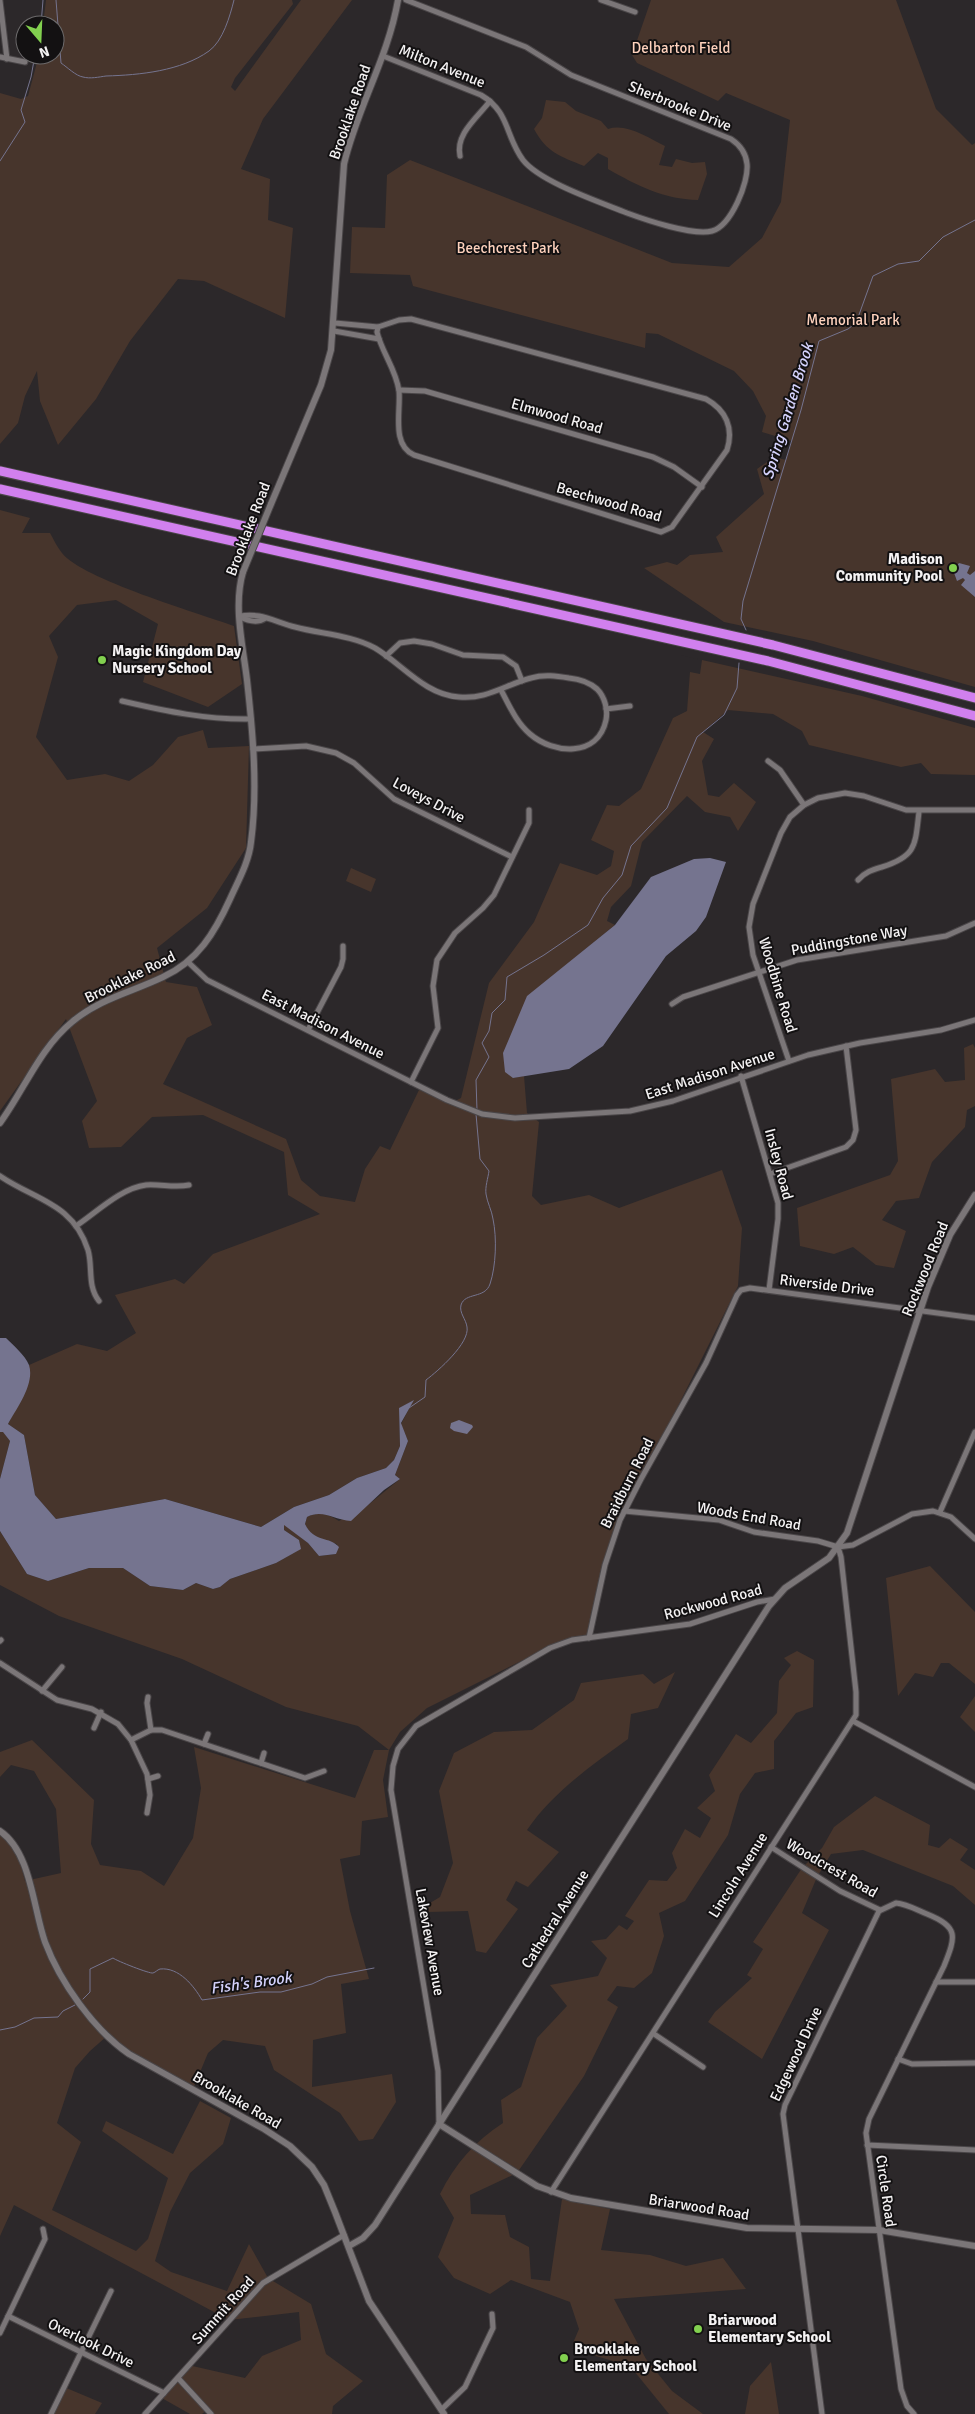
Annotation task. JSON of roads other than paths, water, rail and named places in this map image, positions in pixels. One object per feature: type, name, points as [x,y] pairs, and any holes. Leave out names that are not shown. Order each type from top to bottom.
[{"type":"highway","points":[[0,471],[773,645],[975,698]]},
{"type":"highway","points":[[0,489],[768,661],[975,716]]},
{"type":"street","name":"Brooklake Road","points":[[0,1123],[47,1050],[72,1022],[103,1001],[164,977],[188,962],[202,948],[215,930],[249,854],[253,824],[254,749],[239,592],[243,572],[323,378],[330,356],[335,323],[344,164],[350,141],[383,56],[398,0]]},
{"type":"street","name":"Sherbrooke Drive","points":[[406,0],[526,47],[571,75],[731,139],[744,152],[748,165],[746,177],[732,214],[717,229],[697,232],[635,216],[543,177],[523,160],[504,116],[490,101]]},
{"type":"street","points":[[601,0],[635,12]]},
{"type":"street","points":[[0,1],[7,58]]},
{"type":"street","name":"Milton Avenue","points":[[383,56],[481,95],[490,101]]},
{"type":"street","points":[[0,57],[15,60]]},
{"type":"street","points":[[460,156],[459,146],[464,132],[490,101]]},
{"type":"street","name":"Beechwood Road","points":[[335,323],[378,327],[398,320],[418,321],[706,399],[722,412],[728,424],[730,436],[724,456],[672,527],[664,531],[656,531],[414,455],[404,448],[400,438],[399,390],[393,368],[379,339],[378,327]]},
{"type":"street","points":[[334,331],[379,339]]},
{"type":"street","name":"Elmwood Road","points":[[399,390],[425,391],[653,457],[674,467],[702,487]]},
{"type":"street","points":[[240,616],[244,620],[261,621],[264,619],[354,640],[386,656],[415,679],[449,695],[477,697],[522,681],[551,676],[586,682],[599,692],[606,709],[605,725],[598,738],[582,748],[567,750],[546,743],[529,733],[513,713],[501,690]]},
{"type":"street","points":[[386,656],[400,643],[414,641],[432,644],[463,655],[503,657],[516,666],[522,681]]},
{"type":"street","points":[[122,701],[167,712],[223,720],[251,719]]},
{"type":"street","points":[[606,709],[630,706]]},
{"type":"street","name":"Loveys Drive","points":[[254,749],[306,746],[336,753],[354,764],[378,787],[394,799],[512,857]]},
{"type":"street","points":[[768,762],[780,770],[804,805]]},
{"type":"street","name":"Woodbine Road","points":[[788,1061],[749,938],[753,904],[780,833],[790,817],[804,805],[828,795],[845,793],[864,796],[894,807],[919,812],[975,810]]},
{"type":"street","points":[[411,1082],[438,1028],[434,986],[437,960],[455,933],[489,902],[529,823],[529,810]]},
{"type":"street","points":[[858,880],[868,872],[901,860],[910,854],[916,843],[919,812]]},
{"type":"street","name":"Puddingstone Way","points":[[672,1004],[682,997],[797,960],[946,936],[975,922]]},
{"type":"street","points":[[308,1030],[341,968],[343,946]]},
{"type":"street","name":"East Madison Avenue","points":[[188,962],[209,981],[411,1082],[472,1111],[515,1118],[630,1111],[673,1101],[788,1061],[846,1046],[922,1034],[975,1020]]},
{"type":"street","points":[[770,1174],[843,1149],[853,1140],[856,1130],[846,1046]]},
{"type":"street","name":"Insley Road","points":[[741,1076],[770,1174],[778,1211],[769,1290]]},
{"type":"street","points":[[0,1176],[48,1201],[62,1211],[76,1226],[88,1251],[92,1287],[99,1302]]},
{"type":"street","points":[[76,1226],[131,1189],[145,1185],[178,1187],[189,1185]]},
{"type":"street","name":"Rockwood Road","points":[[393,1766],[403,1740],[424,1719],[550,1648],[572,1640],[690,1624],[757,1602],[775,1599],[785,1588],[829,1558],[847,1533],[856,1513],[920,1309],[950,1235],[975,1195]]},
{"type":"street","name":"Riverside Drive","points":[[713,1349],[738,1294],[750,1288],[920,1309],[975,1318]]},
{"type":"street","name":"Braidburn Road","points":[[589,1638],[605,1565],[624,1511],[713,1349]]},
{"type":"street","points":[[940,1512],[975,1432]]},
{"type":"street","name":"Woods End Road","points":[[624,1511],[719,1520],[754,1532],[818,1541],[838,1547]]},
{"type":"street","points":[[838,1547],[853,1545],[912,1514],[926,1511],[940,1512],[957,1521],[975,1539]]},
{"type":"street","name":"Lincoln Avenue","points":[[551,2192],[853,1721],[857,1710],[856,1692],[841,1557],[838,1547]]},
{"type":"street","name":"Cathedral Avenue","points":[[348,2246],[371,2230],[775,1599]]},
{"type":"street","points":[[0,1663],[42,1691],[65,1703],[101,1712],[118,1724],[131,1740],[148,1779],[150,1794],[147,1813]]},
{"type":"street","points":[[42,1691],[62,1667]]},
{"type":"street","points":[[148,1697],[147,1703],[152,1730]]},
{"type":"street","points":[[94,1728],[101,1712]]},
{"type":"street","points":[[853,1721],[975,1788]]},
{"type":"street","points":[[131,1740],[152,1730],[162,1730],[305,1778],[324,1771]]},
{"type":"street","points":[[204,1744],[208,1734]]},
{"type":"street","points":[[261,1763],[264,1754]]},
{"type":"street","name":"Lakeview Avenue","points":[[393,1766],[391,1790],[438,2071],[439,2124]]},
{"type":"street","points":[[148,1779],[158,1776]]},
{"type":"street","name":"Brooklake Road","points":[[0,1831],[13,1841],[21,1855],[40,1927],[54,1963],[74,1995],[111,2040],[129,2054],[259,2126],[290,2146],[306,2160],[318,2176],[373,2306],[443,2412]]},
{"type":"street","name":"Woodcrest Road","points":[[771,1847],[840,1891],[880,1910]]},
{"type":"street","points":[[880,1910],[890,1904],[901,1904],[941,1920],[948,1926],[953,1935],[952,1945],[936,1982],[975,1982]]},
{"type":"street","name":"Edgewood Drive","points":[[822,2414],[782,2121],[784,2107],[880,1910]]},
{"type":"street","name":"Circle Road","points":[[914,2414],[907,2406],[901,2389],[866,2132],[869,2119],[936,1982]]},
{"type":"street","points":[[654,2034],[703,2067]]},
{"type":"street","points":[[898,2059],[912,2064],[975,2064]]},
{"type":"street","name":"Briarwood Road","points":[[439,2124],[537,2186],[571,2198],[739,2227],[796,2230],[879,2230],[975,2246]]},
{"type":"street","points":[[867,2145],[975,2150]]},
{"type":"street","points":[[0,2333],[45,2239],[43,2229]]},
{"type":"street","name":"Summit Road","points":[[164,2393],[269,2278],[344,2235]]},
{"type":"street","points":[[51,2414],[111,2291]]},
{"type":"street","points":[[443,2412],[465,2387],[493,2328],[492,2314]]},
{"type":"street","name":"Overlook Drive","points":[[8,2316],[164,2393]]},
{"type":"street","points":[[178,2378],[211,2414]]},
{"type":"street","points":[[145,2414],[164,2393]]},
{"type":"water","points":[[959,563],[970,566],[967,573],[970,575],[975,571],[975,597],[961,585],[965,580],[963,578],[957,581],[953,570]]},
{"type":"water","points":[[710,858],[726,862],[706,917],[696,931],[666,956],[603,1046],[569,1069],[513,1078],[505,1072],[503,1053],[527,996],[615,925],[651,877],[694,859]]},
{"type":"water","points":[[0,1338],[6,1338],[22,1354],[29,1365],[30,1380],[8,1424],[24,1435],[35,1495],[56,1519],[165,1499],[261,1527],[294,1507],[329,1495],[357,1478],[386,1468],[394,1460],[400,1446],[399,1408],[414,1400],[401,1423],[408,1441],[395,1475],[400,1479],[384,1490],[351,1521],[323,1514],[307,1517],[305,1524],[313,1534],[331,1541],[339,1547],[336,1554],[319,1556],[308,1543],[284,1525],[284,1530],[299,1540],[301,1549],[276,1563],[230,1579],[220,1587],[213,1589],[196,1583],[183,1590],[150,1586],[123,1568],[89,1568],[48,1581],[27,1574],[0,1531],[0,1479],[10,1441],[3,1432],[0,1432]]},
{"type":"water","points":[[459,1420],[472,1425],[473,1427],[467,1434],[450,1428],[451,1423]]},
{"type":"waterway","points":[[42,15],[43,0]]},
{"type":"waterway","points":[[56,0],[61,63],[77,75],[89,78],[160,71],[198,58],[214,47],[222,35],[234,0]]},
{"type":"waterway","points":[[0,161],[25,122],[21,110],[33,65]]},
{"type":"waterway","name":"Spring Garden Brook","points":[[746,630],[741,619],[743,601],[801,410],[819,341],[848,329],[856,323],[873,276],[898,264],[919,261],[943,237],[975,220]]},
{"type":"waterway","name":"Spring Garden Brook","points":[[477,1110],[476,1080],[489,1057],[482,1043],[489,1031],[492,1013],[505,1000],[507,977],[588,925],[603,898],[622,875],[631,846],[667,808],[697,737],[724,715],[737,688],[739,663]]},
{"type":"waterway","name":"Spring Garden Brook","points":[[409,1408],[425,1397],[426,1380],[452,1356],[464,1341],[467,1327],[461,1311],[463,1301],[484,1292],[490,1284],[492,1277],[495,1261],[495,1243],[492,1216],[486,1194],[489,1171],[480,1159],[476,1114]]},
{"type":"waterway","name":"Fish's Brook","points":[[83,1999],[90,1992],[90,1969],[113,1958],[151,1973],[160,1969],[167,1969],[180,1974],[195,1989],[202,2000],[260,1992],[281,1992],[312,1984],[327,1977],[374,1968]]},
{"type":"waterway","name":"Fish's Brook","points":[[0,2030],[15,2027],[34,2018],[58,2017],[63,2011],[75,2005]]},
{"type":"place","name":"Madison Community Pool","points":[[953,568]]},
{"type":"place","name":"Magic Kingdom Day Nursery School","points":[[102,660]]},
{"type":"place","name":"Briarwood Elementary School","points":[[698,2329]]},
{"type":"place","name":"Brooklake Elementary School","points":[[564,2358]]},
{"type":"park label","name":"Delbarton Field","points":[[681,48]]},
{"type":"park label","name":"Beechcrest Park","points":[[508,248]]},
{"type":"park label","name":"Memorial Park","points":[[853,320]]}]
